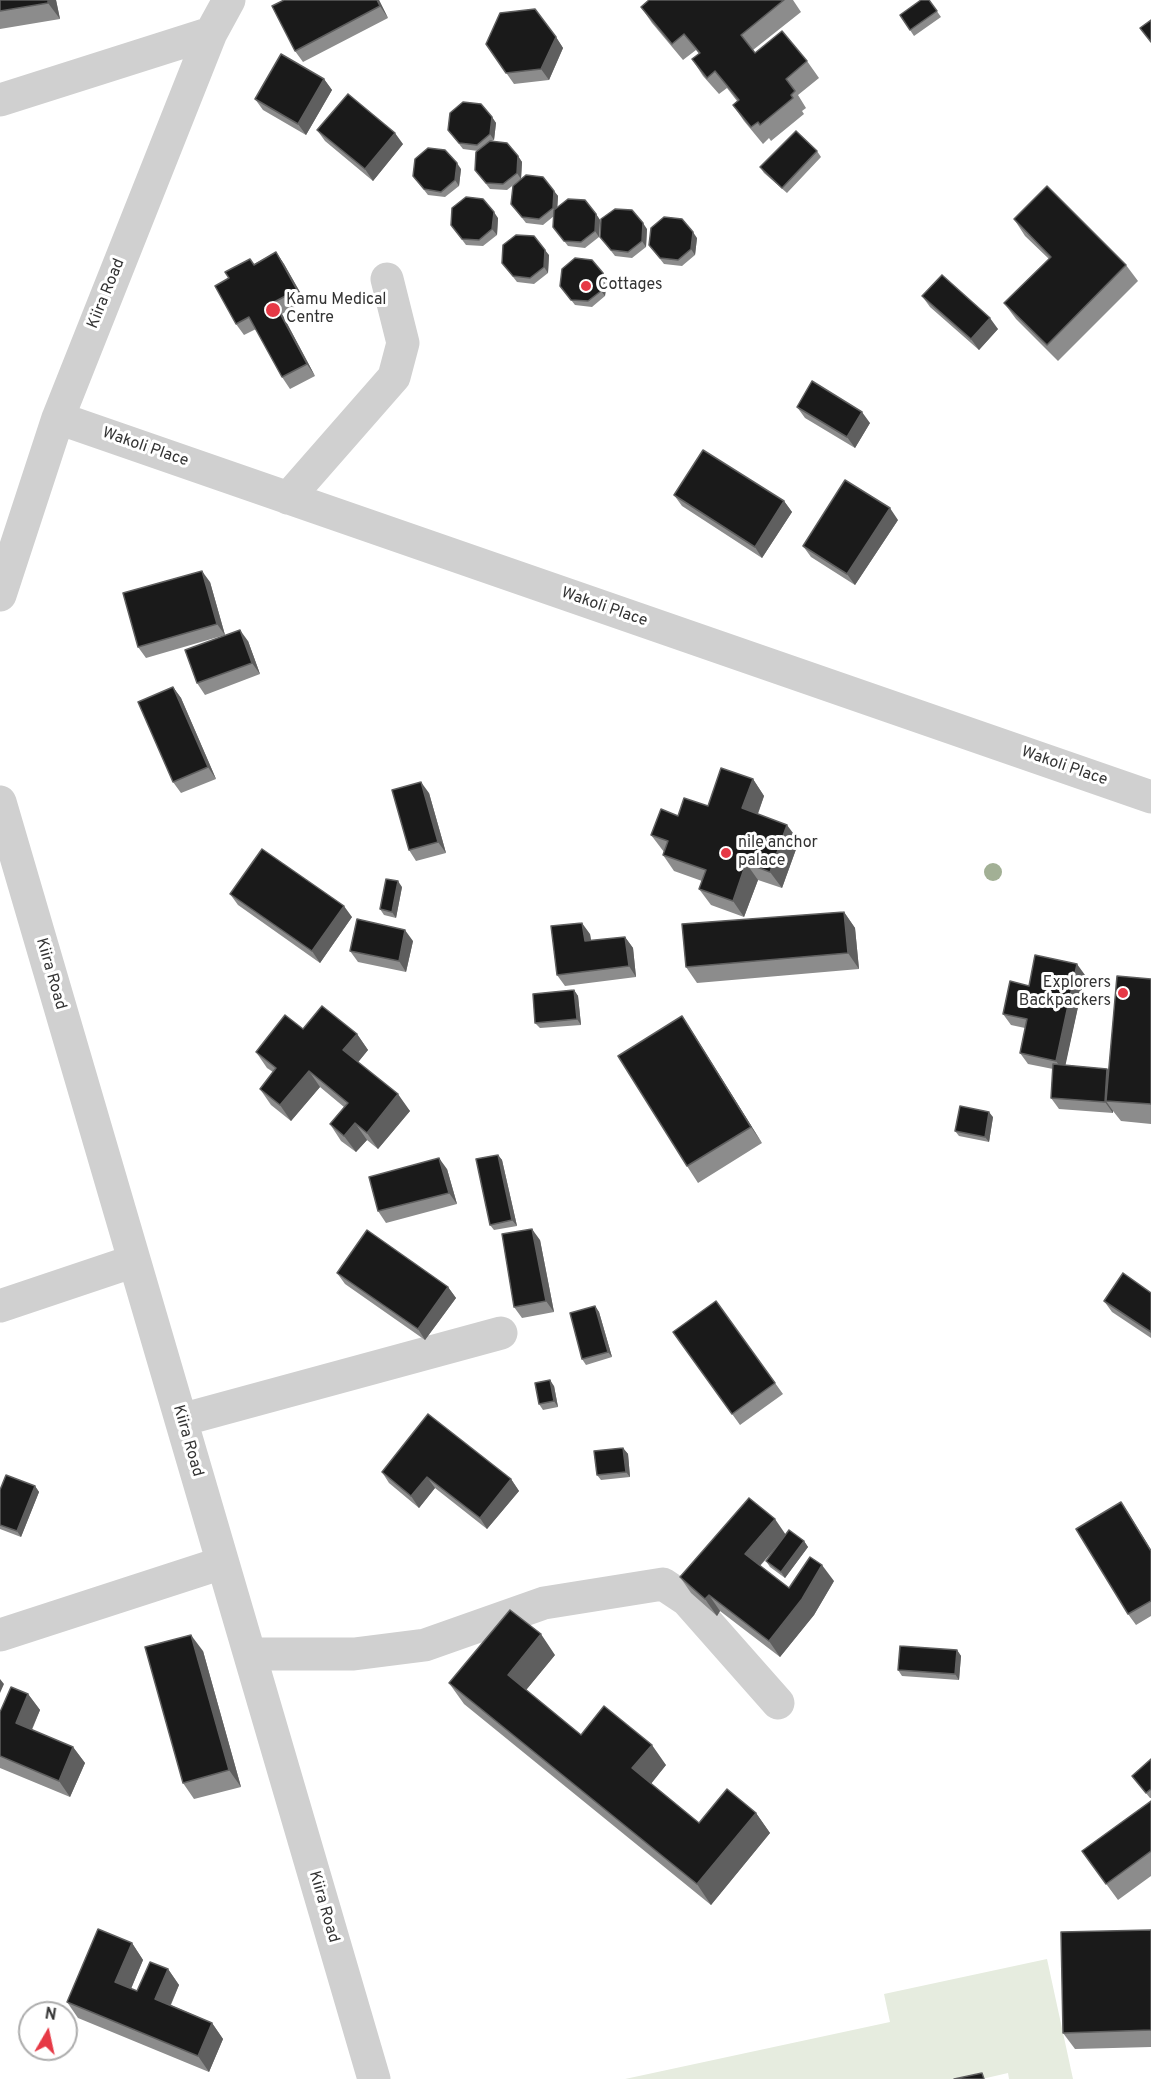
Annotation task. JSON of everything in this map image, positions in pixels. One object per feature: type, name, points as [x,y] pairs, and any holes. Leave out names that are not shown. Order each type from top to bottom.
[{"type":"street","name":"Kiira Road","points":[[0,595],[58,418],[211,33],[229,0]]},
{"type":"street","points":[[0,100],[211,33]]},
{"type":"street","points":[[288,498],[394,377],[403,343],[387,279]]},
{"type":"street","name":"Wakoli Place","points":[[58,418],[1151,797]]},
{"type":"street","name":"Kiira Road","points":[[0,802],[374,2079]]},
{"type":"street","points":[[0,1306],[134,1261]]},
{"type":"street","points":[[181,1420],[501,1333]]},
{"type":"street","points":[[0,1635],[222,1563]]},
{"type":"street","points":[[249,1654],[354,1654],[425,1645],[544,1604],[663,1584],[687,1600],[778,1703]]},
{"type":"shaded area","points":[[1047,1959],[1073,2079],[1009,2079],[1008,2073],[982,2079],[625,2079],[890,2022],[884,1994]]},
{"type":"building","points":[[0,0],[48,0],[48,3],[0,11]]},
{"type":"building","points":[[284,0],[377,0],[380,6],[295,51],[272,6]]},
{"type":"building","points":[[649,0],[784,0],[741,35],[755,53],[782,31],[807,61],[786,79],[795,91],[791,95],[793,98],[760,125],[758,122],[751,127],[733,105],[739,100],[715,71],[707,78],[692,59],[700,53],[684,34],[672,44],[641,7]]},
{"type":"building","points":[[921,0],[929,0],[937,11],[910,30],[900,15]]},
{"type":"building","points":[[535,9],[556,37],[541,69],[506,73],[486,44],[500,13]]},
{"type":"building","points":[[1151,20],[1151,42],[1140,28]]},
{"type":"building","points":[[281,54],[324,79],[298,124],[255,99]]},
{"type":"building","points":[[348,94],[395,133],[365,169],[317,130]]},
{"type":"building","points":[[463,102],[481,104],[492,117],[490,134],[477,145],[459,143],[448,130],[450,113]]},
{"type":"building","points":[[796,131],[817,151],[782,188],[760,167]]},
{"type":"building","points":[[490,141],[507,143],[518,156],[517,173],[503,184],[486,183],[475,170],[476,152]]},
{"type":"building","points":[[428,148],[445,150],[457,163],[455,180],[441,192],[424,189],[413,176],[415,159]]},
{"type":"building","points":[[526,175],[543,177],[554,191],[553,208],[539,219],[522,217],[511,204],[513,186]]},
{"type":"building","points":[[1047,186],[1126,265],[1047,345],[1004,303],[1051,257],[1014,219]]},
{"type":"building","points":[[466,197],[483,199],[494,212],[492,229],[479,240],[462,239],[451,225],[452,208]]},
{"type":"building","name":"Cottages","points":[[568,199],[585,200],[596,214],[595,231],[581,242],[564,241],[553,227],[554,210]]},
{"type":"building","name":"Cottages","points":[[615,209],[632,210],[643,223],[642,241],[628,252],[611,250],[600,237],[601,219]]},
{"type":"building","name":"Cottages","points":[[664,217],[682,219],[693,232],[691,249],[678,260],[660,258],[649,245],[651,228]]},
{"type":"building","points":[[516,235],[534,236],[545,250],[544,267],[530,278],[513,276],[502,263],[503,245]]},
{"type":"building","points":[[276,252],[297,290],[274,302],[307,364],[282,377],[249,317],[236,324],[215,286],[229,278],[225,272],[250,259],[254,265]]},
{"type":"building","name":"Cottages","points":[[575,258],[592,260],[603,273],[601,291],[588,301],[571,300],[560,286],[562,269]]},
{"type":"building","points":[[942,275],[990,318],[971,339],[922,296]]},
{"type":"building","points":[[812,381],[862,412],[847,437],[797,407]]},
{"type":"building","points":[[703,450],[784,501],[755,547],[674,495]]},
{"type":"building","points":[[845,480],[890,508],[847,574],[803,546]]},
{"type":"building","points":[[202,571],[217,624],[138,647],[123,593]]},
{"type":"building","points":[[240,630],[252,663],[197,683],[185,650]]},
{"type":"building","points":[[173,687],[208,767],[173,782],[138,702]]},
{"type":"building","points":[[721,768],[753,779],[742,808],[787,825],[770,872],[746,863],[733,901],[699,889],[706,870],[663,855],[668,841],[651,835],[661,809],[678,816],[684,798],[708,806]]},
{"type":"building","points":[[421,782],[438,842],[409,850],[392,790]]},
{"type":"building","points":[[262,849],[344,906],[312,951],[230,894]]},
{"type":"building","points":[[386,879],[398,881],[392,912],[380,909]]},
{"type":"building","points":[[844,912],[848,953],[686,967],[682,924]]},
{"type":"building","points":[[357,919],[405,930],[399,961],[350,951]]},
{"type":"building","points":[[582,923],[585,941],[625,937],[629,966],[557,975],[551,926]]},
{"type":"building","points":[[1035,955],[1077,964],[1056,1061],[1020,1053],[1027,1019],[1003,1014],[1010,981],[1029,986]]},
{"type":"building","points":[[1117,976],[1151,979],[1151,1104],[1106,1101]]},
{"type":"building","points":[[574,990],[577,1019],[535,1023],[533,994]]},
{"type":"building","points":[[322,1006],[357,1034],[343,1050],[398,1094],[367,1133],[355,1123],[344,1136],[330,1124],[348,1103],[309,1071],[280,1105],[260,1089],[276,1068],[256,1052],[285,1015],[303,1029]]},
{"type":"building","points":[[682,1016],[751,1127],[687,1166],[618,1056]]},
{"type":"building","points":[[1053,1064],[1107,1069],[1105,1102],[1051,1098]]},
{"type":"building","points":[[960,1106],[989,1112],[985,1137],[955,1131]]},
{"type":"building","points":[[498,1155],[512,1220],[490,1225],[476,1159]]},
{"type":"building","points":[[439,1158],[449,1193],[378,1211],[369,1177]]},
{"type":"building","points":[[532,1229],[546,1301],[514,1307],[502,1234]]},
{"type":"building","points":[[367,1230],[448,1287],[418,1329],[337,1273]]},
{"type":"building","points":[[1123,1273],[1151,1293],[1151,1332],[1104,1301]]},
{"type":"building","points":[[716,1301],[775,1383],[732,1414],[673,1332]]},
{"type":"building","points":[[595,1306],[608,1352],[582,1359],[570,1313]]},
{"type":"building","points":[[550,1380],[554,1401],[539,1404],[535,1383]]},
{"type":"building","points":[[428,1414],[511,1479],[480,1518],[427,1477],[411,1496],[382,1472]]},
{"type":"building","points":[[623,1448],[626,1472],[597,1475],[594,1451]]},
{"type":"building","points":[[6,1475],[35,1486],[17,1531],[0,1525],[0,1490]]},
{"type":"building","points":[[749,1498],[775,1519],[745,1554],[789,1588],[810,1557],[822,1565],[802,1599],[769,1641],[709,1595],[705,1599],[680,1577]]},
{"type":"building","points":[[1121,1502],[1151,1551],[1151,1601],[1128,1614],[1076,1529]]},
{"type":"building","points":[[789,1530],[804,1541],[781,1572],[766,1561]]},
{"type":"building","points":[[510,1610],[541,1634],[508,1675],[581,1735],[604,1706],[652,1745],[632,1768],[699,1823],[727,1789],[756,1813],[697,1884],[449,1683]]},
{"type":"building","points":[[191,1635],[229,1770],[183,1783],[145,1647]]},
{"type":"building","points":[[900,1646],[957,1650],[955,1674],[898,1670]]},
{"type":"building","points":[[11,1687],[28,1694],[16,1723],[73,1747],[59,1781],[0,1756],[0,1712]]},
{"type":"building","points":[[1151,1759],[1151,1789],[1146,1793],[1132,1776]]},
{"type":"building","points":[[1151,1801],[1151,1851],[1106,1884],[1082,1851]]},
{"type":"building","points":[[98,1929],[132,1943],[115,1982],[137,1991],[150,1962],[168,1969],[155,1999],[212,2023],[198,2056],[78,2007],[78,2001],[67,2001]]},
{"type":"building","points":[[1151,1930],[1151,2030],[1063,2033],[1061,1932]]},
{"type":"building","points":[[982,2073],[984,2079],[954,2079]]},
{"type":"place","name":"Cottages","points":[[586,286]]},
{"type":"place","name":"Kamu Medical Centre","points":[[273,310]]},
{"type":"place","name":"nile anchor palace","points":[[726,853]]},
{"type":"place","name":"Explorers Backpackers","points":[[1123,993]]}]
